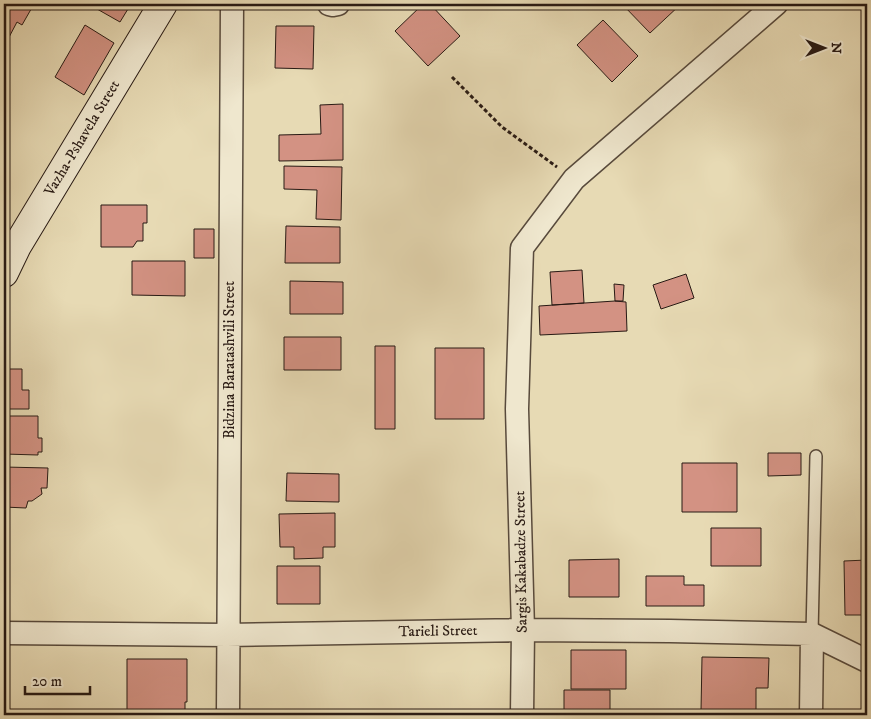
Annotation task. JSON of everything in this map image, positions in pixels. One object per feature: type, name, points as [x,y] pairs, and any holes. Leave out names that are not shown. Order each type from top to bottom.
[{"type":"street","name":"Vazha-Pshavela Street","points":[[4,273],[17,246],[163,4]]},
{"type":"street","name":"Bidzina Baratashvili Street","points":[[228,715],[232,4]]},
{"type":"street","points":[[329,4],[333,6],[338,4]]},
{"type":"street","name":"Sargis Kakabadze Street","points":[[522,715],[523,630],[517,409],[522,248],[574,179],[776,4]]},
{"type":"street","name":"Tarieli Street","points":[[4,632],[227,635],[523,630],[812,634],[867,661]]},
{"type":"street","points":[[812,634],[812,715]]},
{"type":"lane","points":[[812,634],[816,456]]},
{"type":"path","points":[[452,77],[502,127],[574,179]]},
{"type":"building","points":[[4,4],[34,4],[22,25],[17,22],[7,41],[4,39]]},
{"type":"building","points":[[91,4],[131,4],[120,22]]},
{"type":"building","points":[[423,4],[430,4],[460,36],[428,66],[395,31]]},
{"type":"building","points":[[622,4],[681,4],[650,33]]},
{"type":"building","points":[[603,20],[638,56],[612,82],[577,45]]},
{"type":"building","points":[[85,25],[114,43],[84,95],[55,77]]},
{"type":"building","points":[[276,26],[314,26],[313,69],[275,68]]},
{"type":"building","points":[[343,104],[343,160],[279,161],[279,135],[321,134],[320,105]]},
{"type":"building","points":[[284,166],[342,167],[341,220],[316,219],[317,190],[284,189]]},
{"type":"building","points":[[101,205],[147,205],[147,223],[143,223],[143,241],[137,241],[133,247],[101,247]]},
{"type":"building","points":[[286,226],[340,227],[340,263],[285,263]]},
{"type":"building","points":[[194,229],[214,229],[214,258],[194,258]]},
{"type":"building","points":[[132,261],[185,261],[185,296],[132,295]]},
{"type":"building","points":[[582,270],[584,303],[552,305],[550,272]]},
{"type":"building","points":[[686,274],[694,298],[661,309],[653,285]]},
{"type":"building","points":[[290,281],[343,282],[343,314],[290,314]]},
{"type":"building","points":[[614,284],[624,285],[623,301],[615,301]]},
{"type":"building","points":[[615,301],[626,302],[627,331],[540,335],[539,306]]},
{"type":"building","points":[[284,337],[341,337],[341,370],[284,370]]},
{"type":"building","points":[[375,346],[395,346],[395,429],[375,429]]},
{"type":"building","points":[[435,348],[484,348],[484,419],[435,419]]},
{"type":"building","points":[[4,369],[22,369],[22,390],[29,390],[29,409],[4,409]]},
{"type":"building","points":[[4,416],[38,416],[38,438],[42,438],[42,452],[38,452],[38,455],[4,454]]},
{"type":"building","points":[[768,453],[801,453],[801,475],[768,476]]},
{"type":"building","points":[[682,463],[737,463],[737,512],[682,512]]},
{"type":"building","points":[[4,467],[48,468],[47,488],[41,488],[42,494],[32,501],[28,501],[26,508],[4,507]]},
{"type":"building","points":[[287,473],[339,474],[339,502],[286,501]]},
{"type":"building","points":[[335,513],[335,547],[323,547],[323,558],[294,559],[294,547],[280,547],[279,514]]},
{"type":"building","points":[[711,528],[761,528],[761,566],[711,566]]},
{"type":"building","points":[[619,559],[619,597],[569,597],[569,560]]},
{"type":"building","points":[[867,560],[867,615],[845,615],[844,561]]},
{"type":"building","points":[[277,566],[320,566],[320,604],[277,604]]},
{"type":"building","points":[[646,576],[684,576],[684,585],[704,585],[704,606],[646,606]]},
{"type":"building","points":[[571,650],[626,650],[626,689],[571,689]]},
{"type":"building","points":[[702,657],[769,658],[768,688],[756,688],[756,712],[701,711]]},
{"type":"building","points":[[127,659],[187,659],[187,702],[185,702],[185,715],[127,715]]},
{"type":"building","points":[[564,690],[610,690],[610,715],[564,715]]}]
